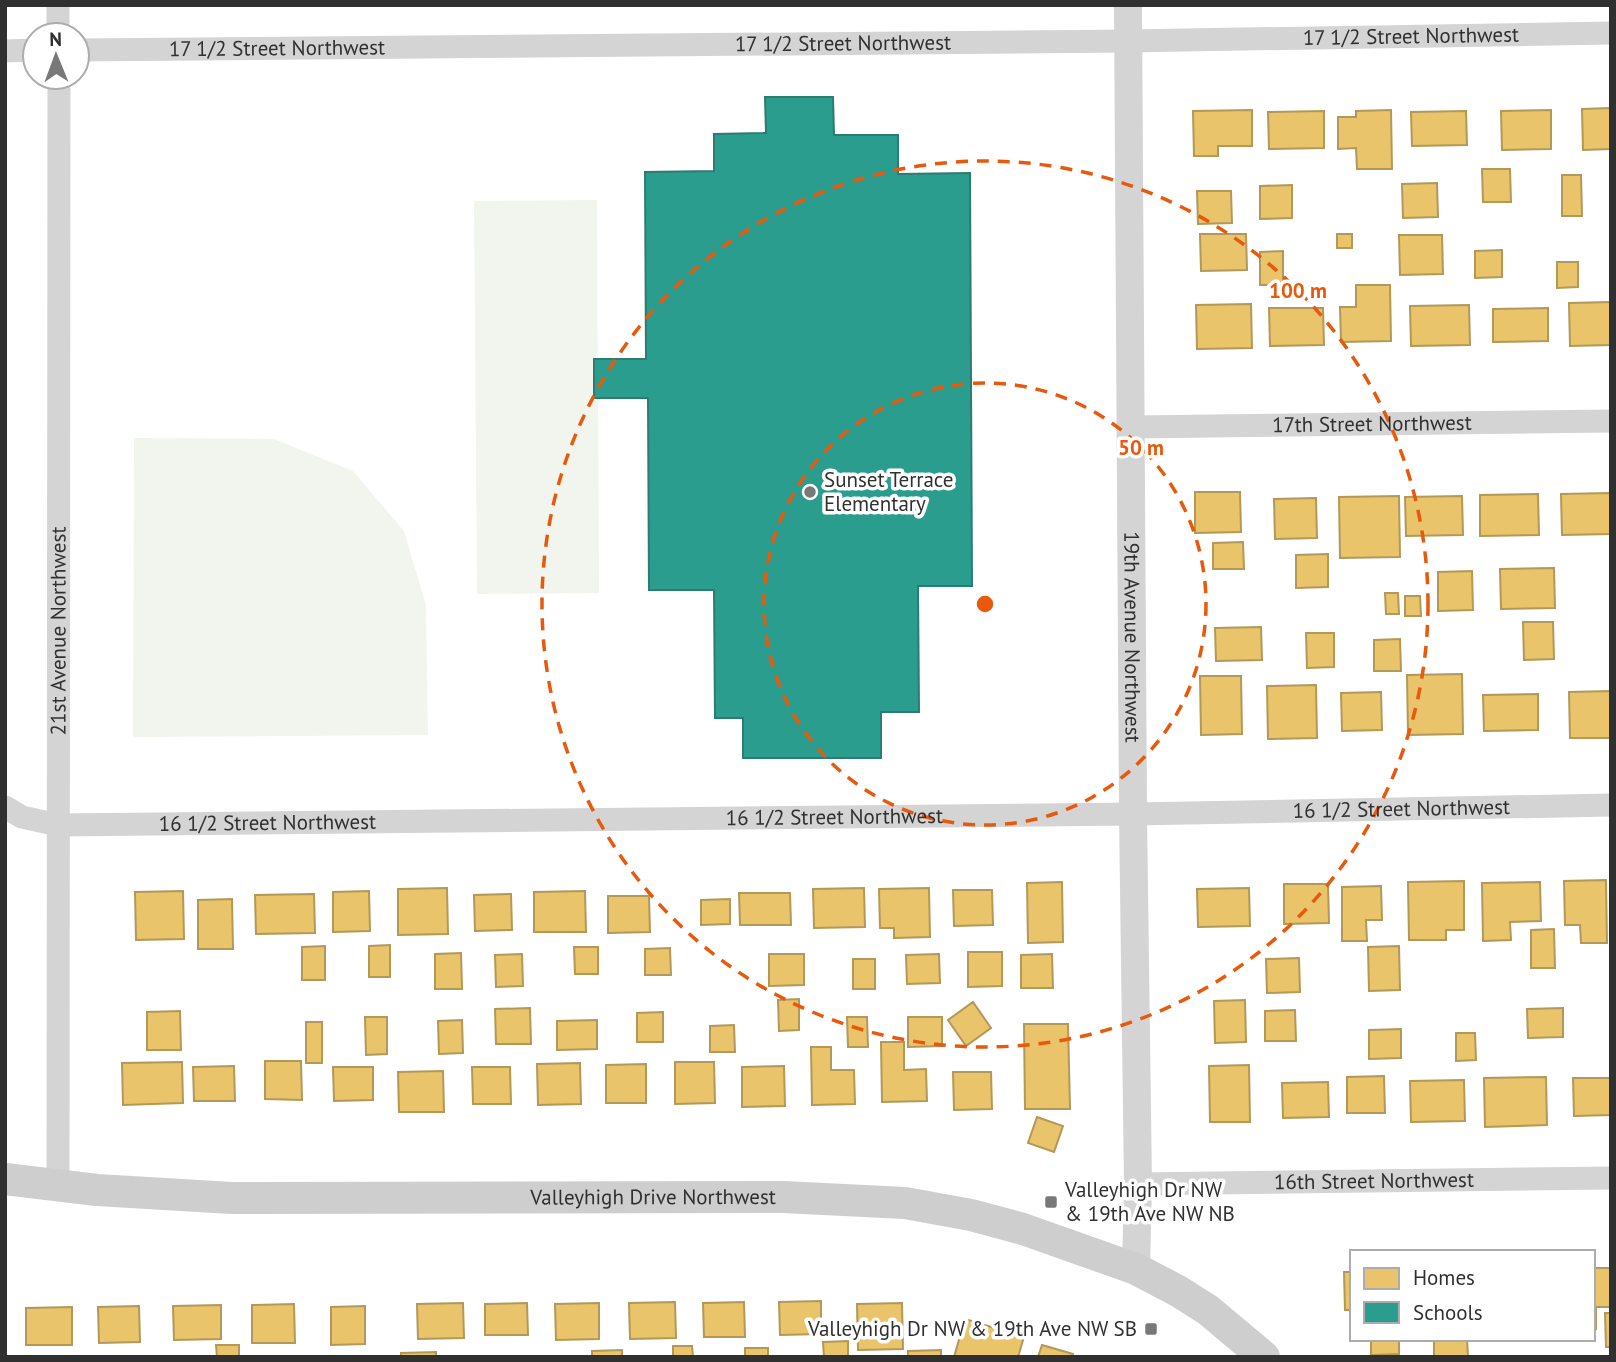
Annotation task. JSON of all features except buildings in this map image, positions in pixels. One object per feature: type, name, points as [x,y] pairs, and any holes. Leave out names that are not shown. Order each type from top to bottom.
[{"type":"main road","name":"Valleyhigh Drive Northwest","points":[[5,1179],[136,1193],[232,1198],[782,1197],[905,1203],[1023,1228],[1136,1269],[1208,1310],[1264,1357]]},
{"type":"street","name":"19th Avenue Northwest","points":[[1128,5],[1138,1184],[1136,1269]]},
{"type":"street","name":"17 1/2 Street Northwest","points":[[91,50],[1128,41],[1611,33]]},
{"type":"street","name":"21st Avenue Northwest","points":[[58,1186],[59,91]]},
{"type":"street","name":"17th Street Northwest","points":[[1132,427],[1611,421]]},
{"type":"street","name":"16 1/2 Street Northwest","points":[[5,807],[22,817],[58,825],[1133,814],[1611,805]]},
{"type":"street","name":"16th Street Northwest","points":[[1138,1184],[1611,1178]]},
{"type":"shaded area","points":[[597,200],[599,593],[477,594],[474,201]]},
{"type":"shaded area","points":[[134,438],[274,439],[353,471],[404,531],[426,605],[428,735],[133,737]]},
{"type":"place","name":"Sunset Terrace Elementary","points":[[810,492]]},
{"type":"place","name":"Valleyhigh Dr NW & 19th Ave NW NB","points":[[1051,1202]]},
{"type":"place","name":"Valleyhigh Dr NW & 19th Ave NW SB","points":[[1151,1329]]}]
